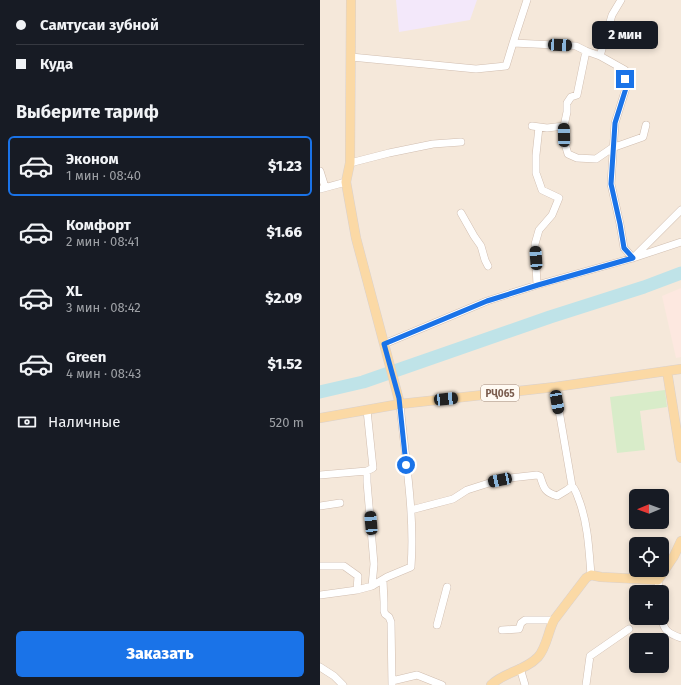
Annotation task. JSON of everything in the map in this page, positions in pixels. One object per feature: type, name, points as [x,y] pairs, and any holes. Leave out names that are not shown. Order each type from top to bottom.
[{"type":"main road","points":[[351,0],[350,163],[346,182],[356,238],[399,401]]},
{"type":"main road","name":"РҶ065","points":[[320,418],[367,410],[399,401],[555,388],[681,369]]},
{"type":"main road","points":[[667,371],[681,458]]},
{"type":"main road","points":[[490,685],[532,662],[539,655],[544,648],[550,627],[554,620],[586,578],[591,575],[601,577],[658,580],[674,556],[681,541]]},
{"type":"street","points":[[351,57],[476,69],[506,66],[527,0]]},
{"type":"street","points":[[600,56],[612,15],[621,0]]},
{"type":"street","points":[[513,43],[576,46],[600,56],[625,70],[626,88],[615,123],[612,148],[611,184],[624,248],[633,258]]},
{"type":"street","points":[[586,51],[577,95],[571,97],[567,103],[564,126],[565,144],[568,154],[578,158],[596,159],[612,148],[643,137],[646,124]]},
{"type":"street","points":[[538,285],[535,244],[539,230],[552,215],[559,198],[542,190],[536,173],[536,126],[547,128],[564,126]]},
{"type":"street","points":[[350,163],[433,144],[461,142]]},
{"type":"street","points":[[320,171],[322,188],[346,182]]},
{"type":"street","points":[[633,258],[681,210]]},
{"type":"street","points":[[461,213],[481,246],[488,266]]},
{"type":"street","points":[[384,344],[487,301],[633,258],[681,242]]},
{"type":"street","points":[[555,388],[572,486],[575,489],[583,510],[587,532],[591,575]]},
{"type":"street","points":[[320,596],[372,586],[411,567],[411,510],[399,401]]},
{"type":"street","points":[[320,475],[367,471],[373,468],[367,410]]},
{"type":"street","points":[[367,471],[374,564],[372,586]]},
{"type":"street","points":[[411,510],[453,499],[467,490],[510,478],[540,476],[544,489],[549,494],[557,496],[572,486]]},
{"type":"street","points":[[320,506],[340,503]]},
{"type":"street","points":[[320,566],[344,566],[358,576],[357,590]]},
{"type":"street","points":[[383,580],[384,611],[389,617],[390,622],[392,683],[417,675],[442,685]]},
{"type":"street","points":[[658,580],[658,585]]},
{"type":"street","points":[[437,625],[446,587]]},
{"type":"street","points":[[502,630],[519,629],[521,623],[525,620],[554,620]]},
{"type":"street","points":[[663,625],[671,634],[681,638]]},
{"type":"street","points":[[586,685],[590,656],[629,629]]},
{"type":"street","points":[[320,668],[334,676],[343,685]]},
{"type":"street","points":[[520,668],[525,685]]},
{"type":"shaded area","points":[[320,0],[681,0],[681,685],[320,685]]},
{"type":"shaded area","points":[[396,0],[477,0],[470,20],[399,32]]},
{"type":"shaded area","points":[[681,288],[681,357],[676,358],[662,296]]},
{"type":"green space","points":[[665,390],[667,407],[640,411],[645,450],[617,453],[610,397]]},
{"type":"waterway","points":[[320,392],[363,382],[550,317],[644,287],[681,273]]},
{"type":"route","points":[[406,465],[399,398],[384,344],[487,301],[633,258],[624,248],[611,184],[612,148],[615,123],[626,88],[625,79]]}]
